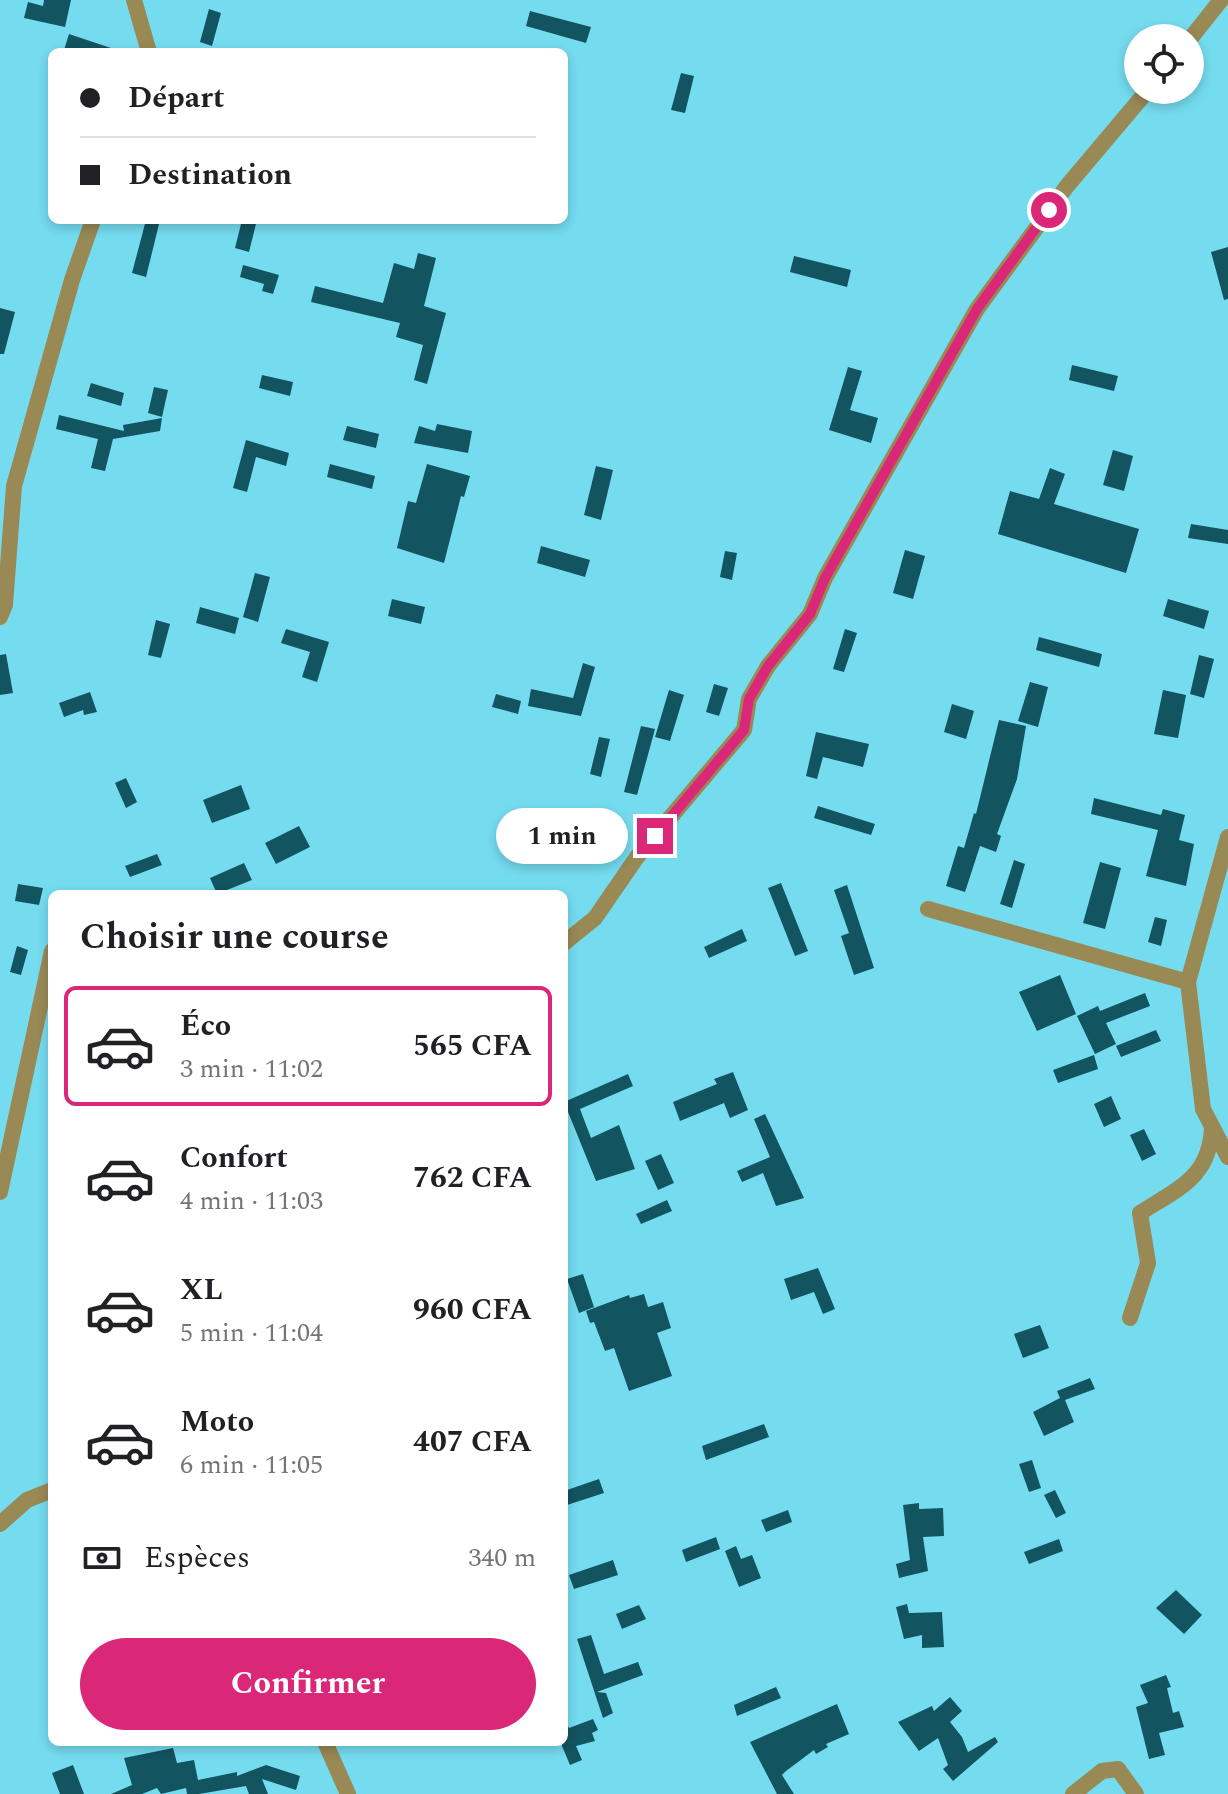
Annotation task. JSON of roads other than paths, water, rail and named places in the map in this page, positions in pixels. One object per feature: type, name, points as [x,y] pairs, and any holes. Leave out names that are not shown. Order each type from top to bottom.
[{"type":"street","points":[[134,0],[148,48]]},
{"type":"street","points":[[1202,24],[1221,0]]},
{"type":"street","points":[[568,940],[595,918],[637,857],[744,730],[749,699],[768,666],[810,614],[825,578],[977,309],[1067,186],[1136,104]]},
{"type":"street","points":[[0,617],[5,605],[14,486],[72,280],[92,224]]},
{"type":"street","points":[[1228,837],[1188,982],[1203,1109],[1228,1157]]},
{"type":"street","points":[[928,909],[1188,982]]},
{"type":"street","points":[[0,1192],[8,1123],[48,967]]},
{"type":"street","points":[[1130,1318],[1148,1263],[1140,1213],[1200,1171],[1211,1149],[1212,1126]]},
{"type":"street","points":[[0,1524],[27,1500],[48,1492]]},
{"type":"street","points":[[327,1746],[348,1794]]},
{"type":"street","points":[[1073,1794],[1102,1771],[1118,1769],[1136,1794]]}]
